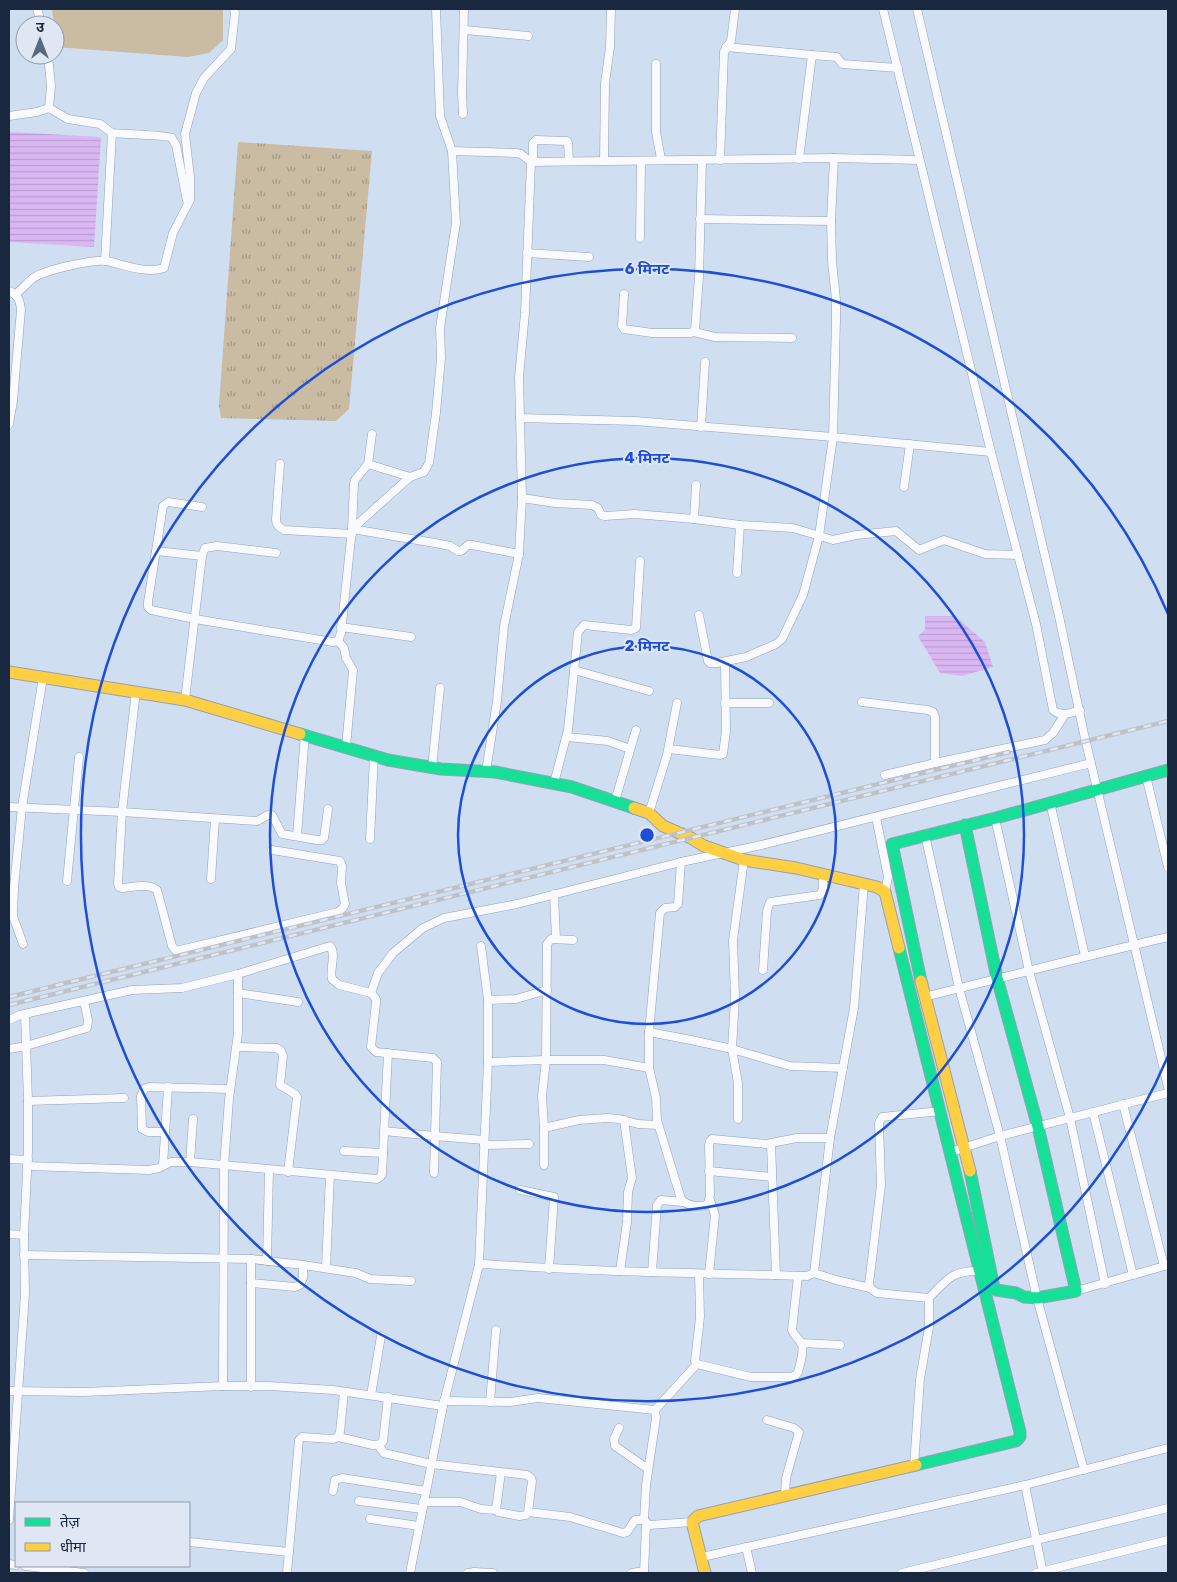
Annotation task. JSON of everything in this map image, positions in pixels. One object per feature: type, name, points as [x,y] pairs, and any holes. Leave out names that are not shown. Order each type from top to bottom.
[{"type":"street","points":[[9,424],[13,402],[21,310],[20,301],[12,293],[34,278],[59,267],[105,261],[126,267],[158,270],[164,268],[173,233],[190,200],[190,177],[185,134],[196,93],[204,78],[231,49],[234,9]]},
{"type":"street","points":[[352,532],[410,477],[424,472],[428,468],[441,358],[440,328],[456,223],[452,151],[440,116],[436,9]]},
{"type":"street","points":[[463,114],[464,9]]},
{"type":"street","points":[[604,160],[604,83],[610,47],[611,9]]},
{"type":"street","points":[[720,160],[724,52],[731,41],[735,9]]},
{"type":"street","points":[[883,9],[991,452],[1036,624],[1053,710],[1060,714],[1080,710]]},
{"type":"street","points":[[917,9],[1097,789],[1168,1087]]},
{"type":"street","points":[[465,30],[528,36]]},
{"type":"street","points":[[726,48],[837,57],[842,64],[898,68]]},
{"type":"street","points":[[799,159],[812,55]]},
{"type":"street","points":[[656,64],[656,132],[661,159]]},
{"type":"street","points":[[49,65],[51,86],[49,108]]},
{"type":"street","points":[[9,116],[37,112],[49,108],[68,119],[100,124],[112,133],[138,136],[165,136],[172,139],[176,145],[188,204]]},
{"type":"street","points":[[105,261],[112,133]]},
{"type":"street","points":[[486,771],[497,701],[504,626],[518,554],[522,498],[519,377],[525,313],[533,143],[536,140],[567,141],[569,161]]},
{"type":"street","points":[[452,151],[516,153],[521,154],[532,162],[834,158],[919,160]]},
{"type":"street","points":[[699,615],[708,661],[714,664],[752,655],[776,644],[782,639],[803,595],[819,536],[833,437],[836,300],[831,222],[834,158]]},
{"type":"street","points":[[694,332],[696,330],[698,294],[702,161]]},
{"type":"street","points":[[640,238],[641,162]]},
{"type":"street","points":[[700,219],[831,222]]},
{"type":"street","points":[[527,254],[589,257]]},
{"type":"street","points":[[624,294],[622,326],[624,329],[652,333],[694,332],[715,337],[792,338]]},
{"type":"street","points":[[701,427],[705,362]]},
{"type":"street","points":[[520,418],[635,421],[991,452]]},
{"type":"street","points":[[338,641],[352,532],[354,484],[368,464],[372,434]]},
{"type":"street","points":[[904,487],[910,444]]},
{"type":"street","points":[[280,464],[276,524],[284,530],[352,532],[435,543],[450,546],[458,551],[472,545],[518,554]]},
{"type":"street","points":[[368,464],[410,477]]},
{"type":"street","points":[[694,519],[696,485]]},
{"type":"street","points":[[522,498],[555,503],[592,505],[598,508],[601,515],[605,516],[635,514],[740,525],[794,528],[832,540],[856,535],[896,531],[919,550],[944,540],[985,554],[1018,556]]},
{"type":"street","points":[[202,507],[168,502],[163,506],[148,607],[151,610],[333,642],[338,641]]},
{"type":"street","points":[[737,573],[740,525]]},
{"type":"street","points":[[185,700],[202,556],[205,548],[210,546],[276,553]]},
{"type":"street","points":[[156,551],[202,556]]},
{"type":"street","points":[[554,783],[567,737],[578,632],[584,626],[632,630],[636,628],[640,561]]},
{"type":"street","points":[[341,627],[412,637]]},
{"type":"street","points":[[338,641],[344,648],[346,658],[353,670],[346,748]]},
{"type":"street","points":[[669,749],[723,754],[726,731],[724,662]]},
{"type":"street","points":[[574,670],[649,691]]},
{"type":"street","points":[[9,672],[185,700],[388,760],[432,768],[486,771],[572,786],[649,813],[663,826],[704,846],[744,860],[877,886],[885,892]]},
{"type":"street","points":[[23,944],[13,916],[14,887],[22,807],[43,677]]},
{"type":"street","points":[[432,768],[440,688]]},
{"type":"street","points":[[136,691],[122,812],[119,887],[155,887],[172,946],[176,951],[338,912],[344,908],[342,866],[340,862],[272,850]]},
{"type":"street","points":[[862,702],[933,712],[935,717],[935,762]]},
{"type":"street","points":[[649,813],[669,749],[677,703]]},
{"type":"street","points":[[725,703],[769,703]]},
{"type":"street","points":[[885,775],[935,762],[1045,740],[1053,733],[1066,714]]},
{"type":"street","points":[[615,801],[636,730]]},
{"type":"street","points":[[297,836],[305,734]]},
{"type":"street","points":[[567,737],[608,741],[630,749]]},
{"type":"street","points":[[370,839],[374,756]]},
{"type":"street","points":[[67,881],[79,757]]},
{"type":"street","points":[[371,993],[378,973],[393,953],[423,928],[444,918],[517,904],[681,862],[876,817],[1091,763]]},
{"type":"street","points":[[1123,1104],[1166,1266],[1105,1284],[1037,1298],[1024,1297],[1016,1293],[996,1290],[994,1288],[965,1147],[924,997],[892,844],[995,818],[1168,770]]},
{"type":"street","points":[[1146,776],[1168,867]]},
{"type":"street","points":[[1050,802],[1085,956]]},
{"type":"street","points":[[9,806],[257,821],[272,815],[282,834],[322,840],[325,833],[328,809]]},
{"type":"street","points":[[359,1501],[423,1506],[460,1502],[480,1509],[496,1510],[501,1513],[522,1516],[528,1512],[570,1517],[626,1532],[635,1520],[654,1525],[692,1522],[698,1516],[1016,1441],[1020,1437],[941,1111],[885,892],[888,877],[876,817]]},
{"type":"street","points":[[995,818],[1029,972],[1070,1118],[1105,1284]]},
{"type":"street","points":[[211,879],[215,819]]},
{"type":"street","points":[[965,825],[997,978],[1038,1127],[1076,1291]]},
{"type":"street","points":[[925,835],[959,988],[1000,1136],[1037,1298],[1084,1470]]},
{"type":"street","points":[[9,843],[18,844]]},
{"type":"street","points":[[738,1119],[738,1083],[732,1049],[735,998],[733,940],[744,860]]},
{"type":"street","points":[[681,862],[678,904],[675,907],[665,908],[660,913],[649,1032],[649,1068],[656,1098],[658,1125],[683,1202]]},
{"type":"street","points":[[763,970],[767,911],[770,902],[820,895],[823,889],[823,874]]},
{"type":"street","points":[[814,1273],[830,1138],[854,1008],[864,884]]},
{"type":"street","points":[[554,894],[556,939]]},
{"type":"street","points":[[924,997],[1168,937]]},
{"type":"street","points":[[544,1165],[542,1096],[546,1060],[547,944],[551,939],[573,940]]},
{"type":"street","points":[[9,1020],[25,1014],[138,989],[182,988],[238,974],[330,946],[333,952],[332,980],[339,985],[371,993],[376,999],[371,1046],[376,1052],[428,1057],[437,1062],[434,1173]]},
{"type":"street","points":[[410,1573],[443,1403],[479,1265],[488,1062],[488,1000],[481,946]]},
{"type":"street","points":[[223,1386],[224,1166],[230,1089],[237,1047],[238,974]]},
{"type":"street","points":[[488,1000],[516,999],[547,990]]},
{"type":"street","points":[[238,993],[298,1002]]},
{"type":"street","points":[[9,1049],[26,1046],[87,1028],[88,1020],[84,1001]]},
{"type":"street","points":[[9,1520],[25,1294],[24,1235],[28,1163],[28,1101],[25,1014]]},
{"type":"street","points":[[649,1032],[732,1049],[790,1066],[843,1068]]},
{"type":"street","points":[[237,1047],[277,1048],[281,1051],[283,1056],[280,1085],[297,1097],[288,1172]]},
{"type":"street","points":[[9,1159],[28,1163],[149,1170],[159,1168],[171,1162],[190,1162],[377,1179],[382,1174],[388,1054]]},
{"type":"street","points":[[488,1062],[604,1060],[649,1068]]},
{"type":"street","points":[[164,1132],[148,1132],[142,1129],[141,1096],[144,1089],[149,1087],[168,1087],[230,1089]]},
{"type":"street","points":[[163,1165],[168,1087]]},
{"type":"street","points":[[951,1152],[1000,1136],[1168,1093]]},
{"type":"street","points":[[28,1101],[124,1098]]},
{"type":"street","points":[[870,1288],[881,1185],[880,1119],[941,1111]]},
{"type":"street","points":[[1094,1112],[1134,1276]]},
{"type":"street","points":[[544,1128],[579,1120],[614,1118],[638,1124],[658,1125]]},
{"type":"street","points":[[190,1162],[193,1119]]},
{"type":"street","points":[[620,1272],[627,1222],[628,1192],[632,1178],[624,1120]]},
{"type":"street","points":[[384,1131],[484,1142],[529,1144]]},
{"type":"street","points":[[709,1274],[715,1215],[710,1200],[710,1141],[712,1139],[771,1144],[797,1138],[830,1138]]},
{"type":"street","points":[[771,1144],[776,1275]]},
{"type":"street","points":[[344,1151],[383,1153]]},
{"type":"street","points":[[267,1261],[269,1170]]},
{"type":"street","points":[[710,1171],[772,1177]]},
{"type":"street","points":[[326,1268],[330,1175]]},
{"type":"street","points":[[520,1190],[554,1197],[549,1269]]},
{"type":"street","points":[[652,1272],[658,1205],[661,1200],[704,1206],[710,1200]]},
{"type":"street","points":[[9,1234],[24,1235]]},
{"type":"street","points":[[24,1255],[251,1259],[303,1264],[356,1273],[370,1279],[411,1282]]},
{"type":"street","points":[[251,1259],[251,1387]]},
{"type":"street","points":[[251,1283],[295,1287],[300,1285],[303,1278],[303,1264]]},
{"type":"street","points":[[479,1265],[699,1274],[807,1276],[814,1273],[870,1288],[878,1293],[929,1298]]},
{"type":"street","points":[[914,1466],[920,1379],[929,1327],[929,1298],[954,1274],[966,1270],[980,1271]]},
{"type":"street","points":[[632,1573],[644,1572],[648,1469],[656,1418],[655,1410],[696,1364],[700,1311],[699,1274]]},
{"type":"street","points":[[696,1364],[751,1377],[796,1375],[801,1355],[801,1343],[792,1330],[798,1276]]},
{"type":"street","points":[[490,1402],[496,1330]]},
{"type":"street","points":[[370,1395],[381,1336]]},
{"type":"street","points":[[801,1343],[840,1345]]},
{"type":"street","points":[[9,1392],[84,1392],[269,1386],[443,1403],[510,1402],[538,1398],[655,1410]]},
{"type":"street","points":[[338,1437],[344,1392]]},
{"type":"street","points":[[378,1445],[383,1441],[388,1397]]},
{"type":"street","points":[[767,1420],[794,1428],[799,1432],[785,1482],[785,1496]]},
{"type":"street","points":[[618,1428],[614,1439],[615,1446],[648,1469]]},
{"type":"street","points":[[287,1573],[300,1440],[302,1437],[333,1439],[338,1437],[378,1445],[384,1453],[431,1464],[527,1475],[532,1481],[528,1512]]},
{"type":"street","points":[[702,1557],[1024,1485],[1168,1448]]},
{"type":"street","points":[[496,1510],[501,1472]]},
{"type":"street","points":[[333,1491],[335,1480],[342,1478],[426,1491]]},
{"type":"street","points":[[1024,1485],[1036,1540],[1040,1573],[1168,1540]]},
{"type":"street","points":[[902,1573],[1168,1508]]},
{"type":"street","points":[[370,1519],[419,1526]]},
{"type":"street","points":[[692,1522],[706,1573]]},
{"type":"street","points":[[190,1542],[289,1552]]},
{"type":"street","points":[[746,1547],[752,1573]]},
{"type":"street","points":[[33,1567],[84,1573]]},
{"type":"street","points":[[468,1573],[493,1573]]},
{"type":"green space","points":[[52,9],[223,9],[223,40],[209,53],[188,57],[65,48],[65,15],[53,15]]},
{"type":"green space","points":[[238,142],[372,151],[349,409],[336,421],[221,418],[219,405]]},
{"type":"shaded area","points":[[9,132],[101,137],[94,247],[9,242]]},
{"type":"shaded area","points":[[925,616],[955,616],[985,642],[993,667],[962,676],[940,673],[918,636],[925,630]]},
{"type":"railway","points":[[9,1005],[1168,721]]},
{"type":"railway","points":[[9,997],[1009,752]]},
{"type":"traffic: fast","points":[[300,734],[388,760],[441,769],[495,772],[572,787],[634,808]]},
{"type":"traffic: fast","points":[[921,981],[892,844],[996,818],[1168,770]]},
{"type":"traffic: fast","points":[[965,825],[997,978],[1038,1127],[1076,1291],[1037,1298],[1024,1297],[1016,1293],[996,1290],[994,1288],[970,1171]]},
{"type":"traffic: fast","points":[[899,948],[1020,1432],[1020,1437],[1016,1441],[916,1465]]},
{"type":"traffic: slow","points":[[9,672],[185,700],[300,734]]},
{"type":"traffic: slow","points":[[634,808],[649,813],[663,826],[704,846],[744,860],[796,868],[877,887],[885,892],[899,948]]},
{"type":"traffic: slow","points":[[921,981],[970,1171]]},
{"type":"traffic: slow","points":[[705,1573],[692,1522],[698,1516],[916,1465]]}]
